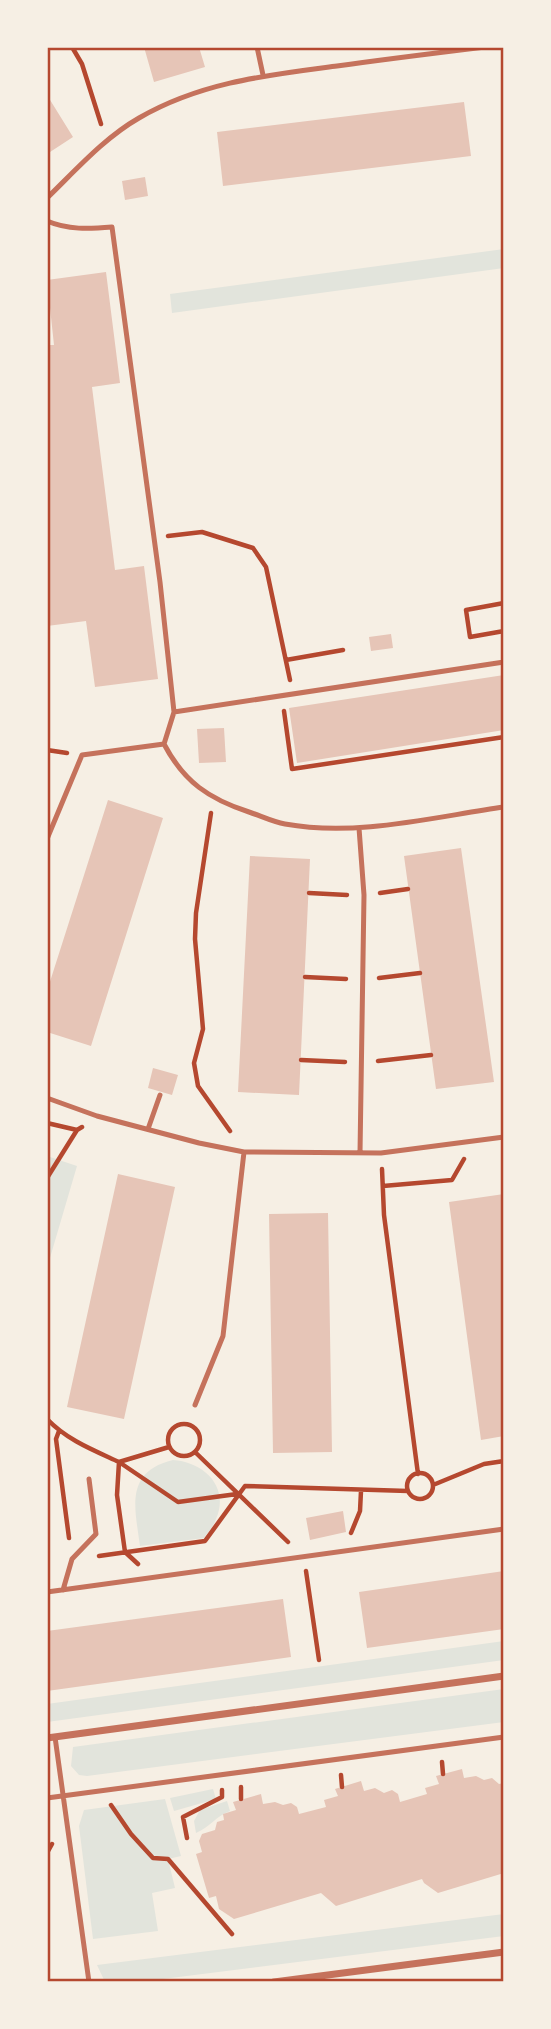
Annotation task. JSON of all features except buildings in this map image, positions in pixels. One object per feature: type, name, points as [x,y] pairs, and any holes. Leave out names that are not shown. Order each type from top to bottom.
[{"type":"street","points":[[51,1737],[504,1676]]},
{"type":"street","points":[[274,1982],[504,1952]]},
{"type":"lane","points":[[257,47],[263,75]]},
{"type":"lane","points":[[47,198],[105,142],[136,119],[175,99],[220,84],[263,75],[485,47]]},
{"type":"lane","points":[[47,222],[84,229],[112,228],[154,538],[174,712],[164,744],[174,763],[190,781],[214,799],[284,824],[359,828],[504,807]]},
{"type":"lane","points":[[174,712],[504,662]]},
{"type":"lane","points":[[47,839],[82,755],[164,744]]},
{"type":"lane","points":[[359,828],[364,895],[360,1153]]},
{"type":"lane","points":[[148,1129],[160,1095]]},
{"type":"lane","points":[[47,1098],[97,1116],[244,1152],[381,1153],[504,1137]]},
{"type":"lane","points":[[195,1405],[223,1336],[244,1152]]},
{"type":"lane","points":[[63,1590],[72,1559],[96,1534],[89,1479]]},
{"type":"lane","points":[[47,1592],[504,1529]]},
{"type":"lane","points":[[51,1737],[63,1796],[89,1982]]},
{"type":"lane","points":[[47,1798],[504,1738]]},
{"type":"path","points":[[72,47],[82,64],[94,98],[105,142]]},
{"type":"path","points":[[154,538],[202,532],[253,548],[266,567],[293,695]]},
{"type":"path","points":[[504,603],[466,610],[470,637],[504,631]]},
{"type":"path","points":[[286,660],[343,650]]},
{"type":"path","points":[[282,696],[292,769],[504,737]]},
{"type":"path","points":[[214,799],[196,913],[195,939],[203,1029],[194,1063],[195,1076],[198,1086],[244,1152]]},
{"type":"path","points":[[47,1178],[77,1130],[97,1116]]},
{"type":"path","points":[[47,1123],[77,1130]]},
{"type":"path","points":[[381,1153],[384,1215],[418,1474]]},
{"type":"path","points":[[383,1186],[452,1180],[464,1159]]},
{"type":"path","points":[[47,1419],[59,1431],[118,1462],[178,1502],[238,1493]]},
{"type":"path","points":[[181,1423],[188,1423],[199,1432],[201,1439],[195,1452],[189,1456],[181,1456],[169,1447],[169,1432],[181,1423]]},
{"type":"path","points":[[59,1431],[55,1438],[72,1559],[205,1541],[245,1486],[408,1490]]},
{"type":"path","points":[[118,1462],[169,1447]]},
{"type":"path","points":[[195,1452],[304,1557],[319,1660]]},
{"type":"path","points":[[433,1485],[484,1464],[504,1461]]},
{"type":"path","points":[[118,1462],[117,1495],[125,1552],[135,1560],[146,1578]]},
{"type":"path","points":[[418,1474],[425,1474],[433,1485],[432,1492],[419,1499],[408,1490],[411,1477],[418,1474]]},
{"type":"path","points":[[340,1552],[360,1511],[361,1490]]},
{"type":"path","points":[[442,1762],[443,1774]]},
{"type":"path","points":[[341,1775],[342,1787]]},
{"type":"path","points":[[241,1787],[241,1799]]},
{"type":"path","points":[[112,1806],[131,1834],[153,1858],[168,1859],[232,1934]]},
{"type":"path","points":[[47,1853],[53,1843]]},
{"type":"shaded area","points":[[504,249],[504,268],[172,313],[170,294]]},
{"type":"shaded area","points":[[50,1157],[77,1166],[47,1268],[47,1160]]},
{"type":"shaded area","points":[[173,1460],[195,1466],[211,1478],[220,1497],[215,1522],[204,1538],[140,1546],[135,1505],[140,1482],[146,1473]]},
{"type":"shaded area","points":[[504,1641],[504,1660],[47,1722],[47,1704]]},
{"type":"shaded area","points":[[504,1689],[504,1722],[87,1776],[79,1775],[71,1766],[73,1747]]},
{"type":"shaded area","points":[[213,1789],[216,1799],[174,1811],[170,1798]]},
{"type":"shaded area","points":[[165,1799],[181,1856],[168,1859],[175,1888],[152,1893],[158,1931],[93,1939],[79,1826],[84,1810]]},
{"type":"shaded area","points":[[227,1801],[230,1811],[196,1833],[194,1821],[200,1810]]},
{"type":"shaded area","points":[[504,1914],[504,1936],[139,1982],[105,1982],[97,1965]]}]
